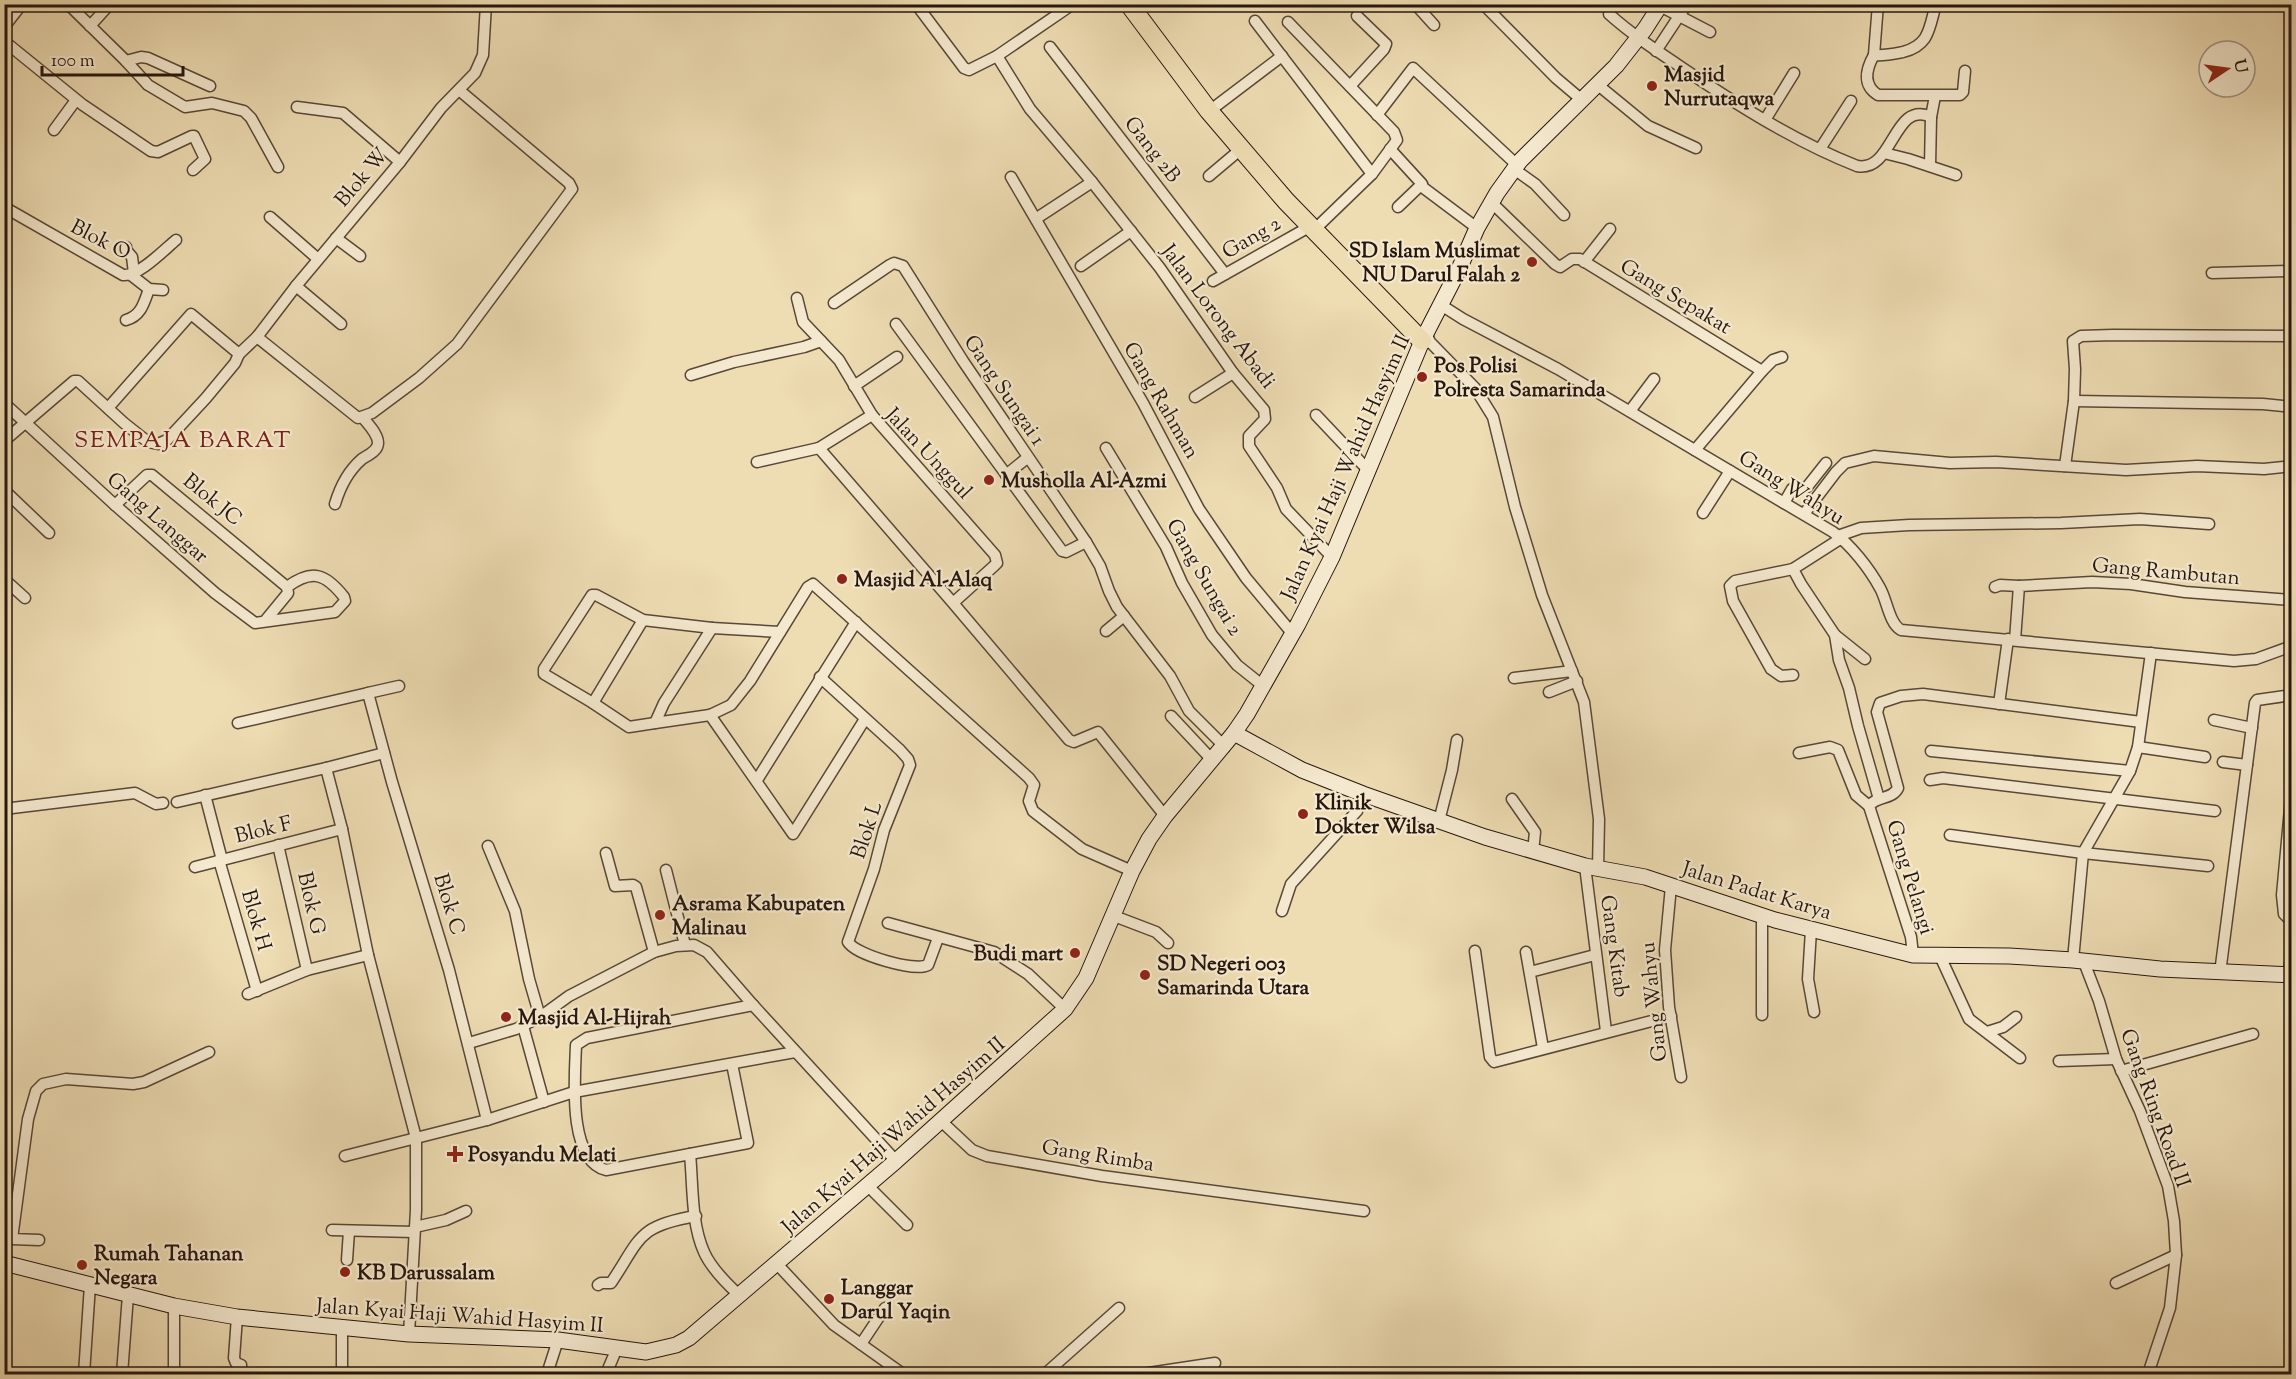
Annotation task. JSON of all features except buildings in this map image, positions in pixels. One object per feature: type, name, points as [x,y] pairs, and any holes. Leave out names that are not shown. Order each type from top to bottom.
[{"type":"main road","points":[[1129,4],[1241,149],[1314,228],[1426,339]]},
{"type":"main road","points":[[1138,4],[1159,34],[1314,228]]},
{"type":"street","points":[[4,27],[22,4]]},
{"type":"street","points":[[68,4],[148,85],[184,107],[212,103],[244,111],[251,118],[279,167]]},
{"type":"street","points":[[90,26],[110,4]]},
{"type":"street","name":"Blok W","points":[[25,422],[74,381],[78,381],[148,442],[164,442],[206,398],[400,162],[427,125],[480,65],[483,55],[486,4]]},
{"type":"street","points":[[916,4],[964,68],[969,70],[997,56],[1073,4]]},
{"type":"street","points":[[1415,4],[1434,25]]},
{"type":"street","points":[[1483,4],[1556,78],[1582,100]]},
{"type":"street","points":[[1656,51],[1687,4]]},
{"type":"street","points":[[1878,4],[1874,55],[1867,70],[1867,80],[1871,91],[1886,96],[1962,94],[1965,71]]},
{"type":"street","points":[[1874,55],[1894,54],[1918,47],[1925,39],[1936,4]]},
{"type":"street","points":[[1661,5],[1710,33]]},
{"type":"street","name":"Jalan Kyai Haji Wahid Hasyim II","points":[[4,1263],[174,1306],[237,1317],[342,1328],[409,1334],[558,1340],[646,1352],[676,1345],[702,1328],[868,1186],[1065,1010],[1086,978],[1140,856],[1165,816],[1225,747],[1247,714],[1292,633],[1332,557],[1441,305],[1492,203],[1515,167],[1598,85],[1638,39],[1661,5]]},
{"type":"street","points":[[1609,14],[1638,39],[1765,120],[1843,161],[1862,167],[1877,162],[1899,128],[1915,114],[1923,113],[1931,117]]},
{"type":"street","points":[[1350,86],[1386,44],[1357,16]]},
{"type":"street","points":[[1255,21],[1372,174]]},
{"type":"street","points":[[1288,22],[1397,136],[1393,147],[1421,181],[1421,186],[1478,228]]},
{"type":"street","points":[[4,40],[76,100],[151,151],[158,152],[194,136],[205,159],[193,170]]},
{"type":"street","name":"Gang 2B","points":[[1050,47],[1225,274]]},
{"type":"street","name":"Jalan Lorong Abadi","points":[[997,56],[1030,109],[1160,268],[1233,373],[1260,405],[1266,414],[1265,419],[1249,436],[1249,446],[1277,488],[1286,509],[1332,557]]},
{"type":"street","points":[[1216,106],[1282,56]]},
{"type":"street","points":[[126,61],[141,57],[148,58],[210,86]]},
{"type":"street","points":[[1377,115],[1413,68],[1564,215]]},
{"type":"street","points":[[1765,120],[1794,73]]},
{"type":"street","points":[[1598,85],[1648,126],[1695,148]]},
{"type":"street","points":[[257,337],[358,418],[363,418],[419,378],[457,344],[572,192],[569,183],[459,90]]},
{"type":"street","points":[[1930,166],[1931,117],[1935,96]]},
{"type":"street","points":[[54,130],[76,100]]},
{"type":"street","points":[[1820,149],[1851,101]]},
{"type":"street","points":[[297,107],[343,113],[400,162]]},
{"type":"street","name":"Gang 2","points":[[1213,281],[1314,228],[1372,174],[1393,147]]},
{"type":"street","points":[[1209,176],[1241,149]]},
{"type":"street","points":[[1884,153],[1956,175]]},
{"type":"street","name":"Gang Rahman","points":[[1011,177],[1143,403],[1199,509],[1246,578],[1292,633]]},
{"type":"street","points":[[1037,218],[1092,182]]},
{"type":"street","points":[[1398,207],[1421,186]]},
{"type":"street","points":[[1492,203],[1555,264],[1563,266],[1575,258],[1584,262],[1610,228]]},
{"type":"street","name":"Blok O","points":[[4,207],[123,275],[133,274],[176,240]]},
{"type":"street","points":[[270,217],[318,259]]},
{"type":"street","points":[[1081,266],[1131,231]]},
{"type":"street","points":[[336,238],[360,256]]},
{"type":"street","points":[[126,247],[133,262],[133,274],[149,290],[163,290]]},
{"type":"street","name":"Gang Sepakat","points":[[1584,262],[1762,371]]},
{"type":"street","name":"Gang Sungai 1","points":[[834,303],[890,265],[903,266],[948,339],[1086,542],[1100,566],[1109,591],[1124,616],[1170,676],[1189,711],[1225,747]]},
{"type":"street","points":[[2212,273],[2292,271]]},
{"type":"street","points":[[296,286],[341,324]]},
{"type":"street","points":[[126,320],[135,318],[140,312],[149,290]]},
{"type":"street","points":[[797,298],[803,322],[839,360],[872,415]]},
{"type":"street","name":"Gang Wahyu","points":[[1441,305],[1630,411],[1804,514],[1839,538],[1879,585],[1895,625],[1899,629],[2234,661],[2256,659],[2292,646]]},
{"type":"street","points":[[108,408],[191,314],[237,358]]},
{"type":"street","points":[[896,324],[1062,551],[1066,552],[1086,542]]},
{"type":"street","points":[[2065,466],[2074,401],[2075,369],[2072,344],[2081,336],[2288,336]]},
{"type":"street","name":"Gang Kitab","points":[[1426,339],[1475,388],[1492,417],[1513,499],[1542,595],[1587,711],[1598,803],[1592,867],[1595,956],[1606,1031]]},
{"type":"street","points":[[691,375],[821,341]]},
{"type":"street","points":[[854,386],[897,357]]},
{"type":"street","points":[[1695,450],[1762,371],[1773,360],[1782,357]]},
{"type":"street","points":[[1196,397],[1233,373]]},
{"type":"street","points":[[1630,411],[1654,379]]},
{"type":"street","points":[[2074,401],[2263,404],[2292,407]]},
{"type":"street","name":"Gang Langgar","points":[[4,403],[115,506],[215,593],[255,623],[265,621]]},
{"type":"street","name":"Jalan Unggul","points":[[757,462],[819,448],[872,415],[995,555],[997,562],[994,566],[952,603]]},
{"type":"street","points":[[1316,415],[1368,470]]},
{"type":"street","points":[[335,504],[351,471],[376,450],[378,444],[377,438],[363,418]]},
{"type":"street","points":[[4,441],[25,422]]},
{"type":"street","points":[[819,448],[1069,740],[1074,742],[1098,732],[1165,816]]},
{"type":"street","name":"Gang Sungai 2","points":[[1106,448],[1167,547],[1182,583],[1212,634],[1237,665],[1262,685]]},
{"type":"street","points":[[1804,514],[1845,463],[1875,456],[1950,464],[1996,462],[2126,470],[2197,466],[2264,469],[2292,466]]},
{"type":"street","points":[[1006,475],[1027,458]]},
{"type":"street","points":[[1784,503],[1792,489],[1802,489],[1811,484],[1826,463]]},
{"type":"street","points":[[1703,513],[1730,471]]},
{"type":"street","name":"Blok JC","points":[[115,506],[147,475],[152,475],[287,587]]},
{"type":"street","points":[[4,490],[49,532]]},
{"type":"street","points":[[1793,675],[1781,676],[1771,669],[1733,601],[1730,586],[1736,581],[1793,569],[1839,538],[1861,528],[2140,519],[2209,524]]},
{"type":"street","points":[[1793,569],[1835,636],[1865,659]]},
{"type":"street","points":[[315,575],[323,578],[342,594],[345,601],[335,612],[265,621],[288,593],[287,587],[303,577],[315,575]]},
{"type":"street","points":[[4,579],[25,598]]},
{"type":"street","name":"Gang Rambutan","points":[[1995,587],[2092,582],[2292,600]]},
{"type":"street","points":[[780,632],[712,628],[643,620],[592,595],[544,669],[546,677],[593,703],[629,727],[710,715],[731,705],[750,681],[780,632],[808,586],[813,584],[1032,781],[1034,789],[1029,805],[1033,811],[1082,849],[1132,871]]},
{"type":"street","points":[[2019,586],[2012,640],[1999,704],[2141,722]]},
{"type":"street","points":[[1106,631],[1124,616]]},
{"type":"street","points":[[593,703],[643,620]]},
{"type":"street","points":[[757,780],[856,622]]},
{"type":"street","points":[[655,723],[664,703],[712,628]]},
{"type":"street","points":[[1835,636],[1839,660],[1849,688],[1879,799]]},
{"type":"street","points":[[2079,961],[2083,853],[2130,771],[2138,747],[2151,653]]},
{"type":"street","points":[[1514,678],[1574,676]]},
{"type":"street","points":[[1549,692],[1574,676]]},
{"type":"street","points":[[710,715],[793,834],[865,720],[820,677]]},
{"type":"street","points":[[238,723],[370,697],[399,686]]},
{"type":"street","name":"Gang Pelangi","points":[[1913,955],[1911,938],[1869,806],[1873,801],[1895,793],[1898,788],[1877,711],[1880,703],[1901,696],[1923,694],[1999,704]]},
{"type":"street","points":[[2220,973],[2257,700],[2292,695]]},
{"type":"street","name":"Blok C","points":[[370,697],[384,753],[469,1043],[487,1120]]},
{"type":"street","points":[[1171,716],[1212,761]]},
{"type":"street","name":"Blok L","points":[[865,720],[909,759],[908,771],[884,830],[874,868],[848,942],[853,948],[870,956],[922,968],[928,965],[938,938]]},
{"type":"street","points":[[2214,720],[2252,728]]},
{"type":"street","name":"Jalan Padat Karya","points":[[1234,733],[1284,762],[1363,794],[1533,852],[1592,867],[1627,872],[1762,916],[1913,955],[2009,956],[2220,973],[2290,975]]},
{"type":"street","points":[[1439,821],[1457,740]]},
{"type":"street","points":[[1799,753],[1835,747],[1841,754],[1857,795],[1869,806]]},
{"type":"street","points":[[2138,747],[2205,757]]},
{"type":"street","points":[[1931,751],[2130,771]]},
{"type":"street","points":[[177,801],[384,753]]},
{"type":"street","points":[[2223,762],[2247,765]]},
{"type":"street","points":[[326,768],[342,829],[368,955],[416,1138],[415,1229],[409,1334]]},
{"type":"street","points":[[1930,780],[1943,778],[2215,811]]},
{"type":"street","points":[[2292,787],[2282,895],[2284,914],[2292,922]]},
{"type":"street","points":[[4,809],[135,793],[156,804],[163,803]]},
{"type":"street","points":[[1282,911],[1291,884],[1357,811],[1363,794]]},
{"type":"street","name":"Blok H","points":[[205,795],[253,992],[307,970]]},
{"type":"street","points":[[1512,799],[1535,832],[1533,852]]},
{"type":"street","name":"Blok F","points":[[195,867],[342,829]]},
{"type":"street","points":[[1950,835],[2083,853],[2208,866]]},
{"type":"street","name":"Blok G","points":[[278,845],[307,970]]},
{"type":"street","points":[[488,846],[515,911],[529,979],[540,1017]]},
{"type":"street","points":[[606,853],[615,886],[633,885],[636,887],[654,952]]},
{"type":"street","points":[[666,870],[685,945]]},
{"type":"street","name":"Gang Wahyu","points":[[1671,886],[1665,940],[1671,1016],[1681,1077]]},
{"type":"street","points":[[1114,916],[1156,932],[1168,943]]},
{"type":"street","points":[[1762,916],[1762,1015]]},
{"type":"street","points":[[888,923],[994,952],[1028,974],[1065,1010]]},
{"type":"street","points":[[1811,930],[1808,979],[1814,1012]]},
{"type":"street","points":[[469,1043],[523,1026],[569,996],[654,952],[693,945],[707,952],[795,1052],[896,1161]]},
{"type":"street","points":[[1475,951],[1492,1060],[1504,1060],[1606,1031],[1671,1016]]},
{"type":"street","points":[[1526,952],[1543,1048]]},
{"type":"street","points":[[2290,975],[2292,952]]},
{"type":"street","points":[[307,970],[368,955]]},
{"type":"street","points":[[1530,972],[1595,956]]},
{"type":"street","points":[[1940,956],[1969,1019],[2020,1058]]},
{"type":"street","name":"Gang Ring Road II","points":[[2079,961],[2099,1001],[2116,1059],[2140,1111],[2168,1186],[2174,1221],[2176,1255],[2170,1308],[2148,1374]]},
{"type":"street","points":[[732,1064],[748,1143],[615,1169],[597,1168],[591,1163],[582,1146],[574,1092],[576,1045],[582,1039],[753,1005]]},
{"type":"street","points":[[1987,1032],[2003,1027],[2016,1017]]},
{"type":"street","points":[[523,1026],[544,1102]]},
{"type":"street","points":[[2121,1071],[2253,1034]]},
{"type":"street","points":[[39,1240],[12,1239],[28,1119],[36,1091],[42,1084],[66,1079],[133,1084],[144,1082],[210,1052]]},
{"type":"street","points":[[345,1156],[487,1120],[574,1092],[795,1052]]},
{"type":"street","points":[[2059,1061],[2116,1059]]},
{"type":"street","name":"Gang Rimba","points":[[941,1121],[972,1150],[987,1156],[1102,1176],[1365,1211]]},
{"type":"street","points":[[690,1154],[700,1242],[708,1260],[739,1295]]},
{"type":"street","points":[[868,1186],[907,1225]]},
{"type":"street","points":[[332,1230],[415,1229],[446,1220],[466,1211]]},
{"type":"street","points":[[598,1285],[611,1283],[630,1250],[640,1238],[663,1223],[696,1216]]},
{"type":"street","points":[[347,1260],[349,1231]]},
{"type":"street","points":[[2116,1283],[2176,1255]]},
{"type":"street","points":[[777,1264],[827,1318],[903,1374]]},
{"type":"street","points":[[84,1374],[90,1285]]},
{"type":"street","points":[[122,1374],[128,1295]]},
{"type":"street","points":[[174,1306],[174,1374]]},
{"type":"street","points":[[861,1344],[885,1308]]},
{"type":"street","points":[[1045,1374],[1119,1308]]},
{"type":"street","points":[[237,1317],[234,1361],[242,1365],[241,1374]]},
{"type":"street","points":[[342,1328],[342,1374]]},
{"type":"street","points":[[547,1374],[558,1340]]},
{"type":"street","points":[[606,1374],[616,1348]]},
{"type":"street","points":[[1142,1374],[1215,1364]]},
{"type":"place","name":"Masjid Nurrutaqwa","points":[[1652,86]]},
{"type":"place","name":"SD Islam Muslimat NU Darul Falah 2","points":[[1532,262]]},
{"type":"place","name":"Pos Polisi Polresta Samarinda","points":[[1422,377]]},
{"type":"place","name":"Musholla Al-Azmi","points":[[989,480]]},
{"type":"place","name":"Masjid Al-Alaq","points":[[842,579]]},
{"type":"place","name":"Klinik Dokter Wilsa","points":[[1303,814]]},
{"type":"place","name":"Asrama Kabupaten Malinau","points":[[660,915]]},
{"type":"place","name":"Budi mart","points":[[1075,953]]},
{"type":"place","name":"SD Negeri 003 Samarinda Utara","points":[[1145,975]]},
{"type":"place","name":"Masjid Al-Hijrah","points":[[506,1017]]},
{"type":"place","name":"Posyandu Melati","points":[[455,1154]]},
{"type":"place","name":"Rumah Tahanan Negara","points":[[82,1265]]},
{"type":"place","name":"KB Darussalam","points":[[345,1272]]},
{"type":"place","name":"Langgar Darul Yaqin","points":[[829,1299]]},
{"type":"district","name":"SEMPAJA BARAT","points":[[183,439]]}]
